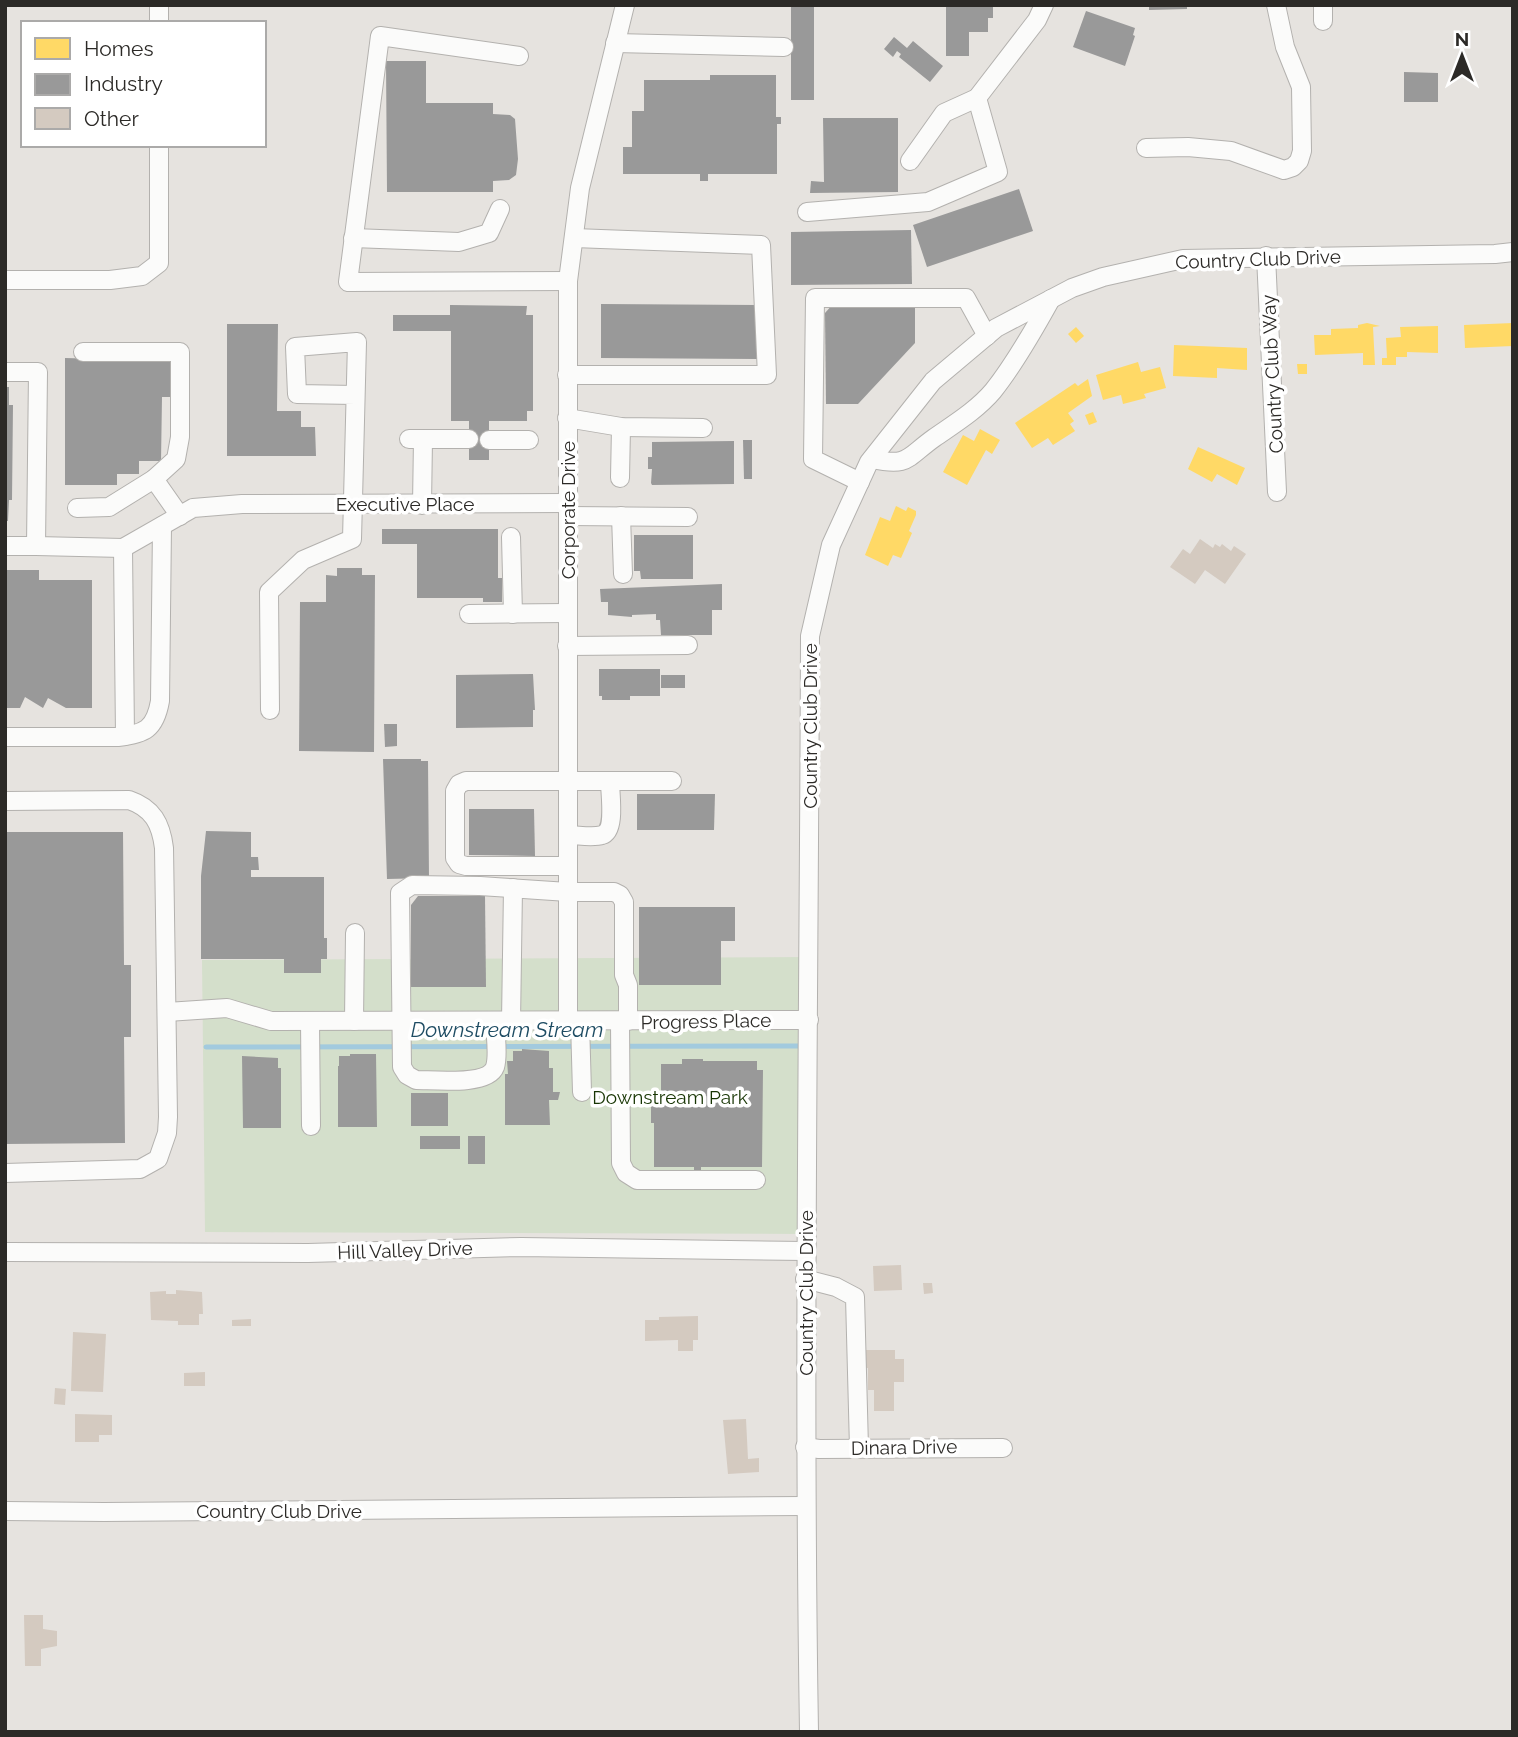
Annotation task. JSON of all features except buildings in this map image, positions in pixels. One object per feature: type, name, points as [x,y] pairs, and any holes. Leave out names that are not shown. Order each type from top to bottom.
[{"type":"street","name":"Corporate Drive","points":[[582,1092],[574,1022],[568,892],[568,281],[580,188],[625,5]]},
{"type":"street","points":[[909,161],[944,113],[977,98],[1037,20],[1044,5]]},
{"type":"street","points":[[1146,148],[1188,147],[1231,151],[1284,170],[1299,161],[1302,151],[1301,87],[1285,47],[1276,5]]},
{"type":"street","points":[[519,56],[380,36],[348,282],[568,281]]},
{"type":"street","points":[[615,43],[784,47]]},
{"type":"street","points":[[807,212],[928,202],[998,172],[977,98]]},
{"type":"street","points":[[5,280],[110,280],[142,276],[159,262],[159,147]]},
{"type":"street","points":[[353,238],[459,242],[489,233],[500,209]]},
{"type":"street","points":[[568,374],[767,375],[761,244],[574,238]]},
{"type":"street","name":"Country Club Drive","points":[[808,1732],[805,1251],[809,1020],[810,636],[831,545],[860,482],[872,459],[933,381],[996,328],[1072,288],[1103,277],[1183,259],[1513,252]]},
{"type":"street","name":"Country Club Way","points":[[1266,256],[1277,492]]},
{"type":"street","points":[[860,482],[813,460],[815,298],[967,298],[987,336]]},
{"type":"street","points":[[872,459],[892,463],[909,459],[964,418],[993,391],[1051,299]]},
{"type":"street","points":[[78,508],[109,507],[154,479],[176,459],[180,437],[180,352],[83,352]]},
{"type":"street","points":[[5,372],[37,372],[36,546]]},
{"type":"street","points":[[270,710],[269,592],[303,560],[352,539],[355,395]]},
{"type":"street","points":[[568,418],[621,427],[703,428]]},
{"type":"street","points":[[620,478],[621,427]]},
{"type":"street","points":[[422,505],[416,439],[469,439]]},
{"type":"street","points":[[489,440],[529,440]]},
{"type":"street","points":[[154,479],[180,516]]},
{"type":"street","name":"Executive Place","points":[[123,548],[193,508],[243,504],[422,505],[688,517]]},
{"type":"street","points":[[621,516],[623,574]]},
{"type":"street","points":[[5,737],[125,736],[150,728],[158,714],[160,701],[162,526]]},
{"type":"street","points":[[511,537],[513,614]]},
{"type":"street","points":[[5,546],[123,548],[125,736]]},
{"type":"street","points":[[469,614],[568,613]]},
{"type":"street","points":[[568,646],[688,645]]},
{"type":"street","points":[[568,866],[459,864],[455,858],[455,791],[459,784],[466,781],[672,781]]},
{"type":"street","points":[[568,835],[602,835],[607,832],[611,825],[610,782]]},
{"type":"street","points":[[5,801],[129,800],[153,814],[162,832],[164,848],[168,1116],[167,1133],[159,1159],[140,1169],[5,1173]]},
{"type":"street","points":[[513,888],[503,1022],[496,1065],[491,1074],[481,1079],[416,1080],[407,1075],[402,1067],[400,893],[412,885],[513,888],[568,892],[614,892],[620,895],[624,902],[624,975],[628,985],[624,1021],[621,1163],[626,1173],[637,1180],[756,1180]]},
{"type":"street","points":[[354,1021],[355,933]]},
{"type":"street","name":"Progress Place","points":[[167,1012],[227,1008],[271,1021],[809,1020]]},
{"type":"street","points":[[310,1021],[311,1126]]},
{"type":"street","name":"Hill Valley Drive","points":[[5,1252],[295,1253],[521,1247],[805,1251]]},
{"type":"street","points":[[805,1279],[836,1287],[856,1297],[859,1448]]},
{"type":"street","name":"Dinara Drive","points":[[805,1447],[1003,1448]]},
{"type":"street","name":"Country Club Drive","points":[[5,1511],[805,1506]]},
{"type":"green space","name":"Downstream Park","points":[[809,957],[805,1234],[205,1232],[202,960]]},
{"type":"waterway","name":"Downstream Stream","points":[[206,1047],[805,1046]]}]
